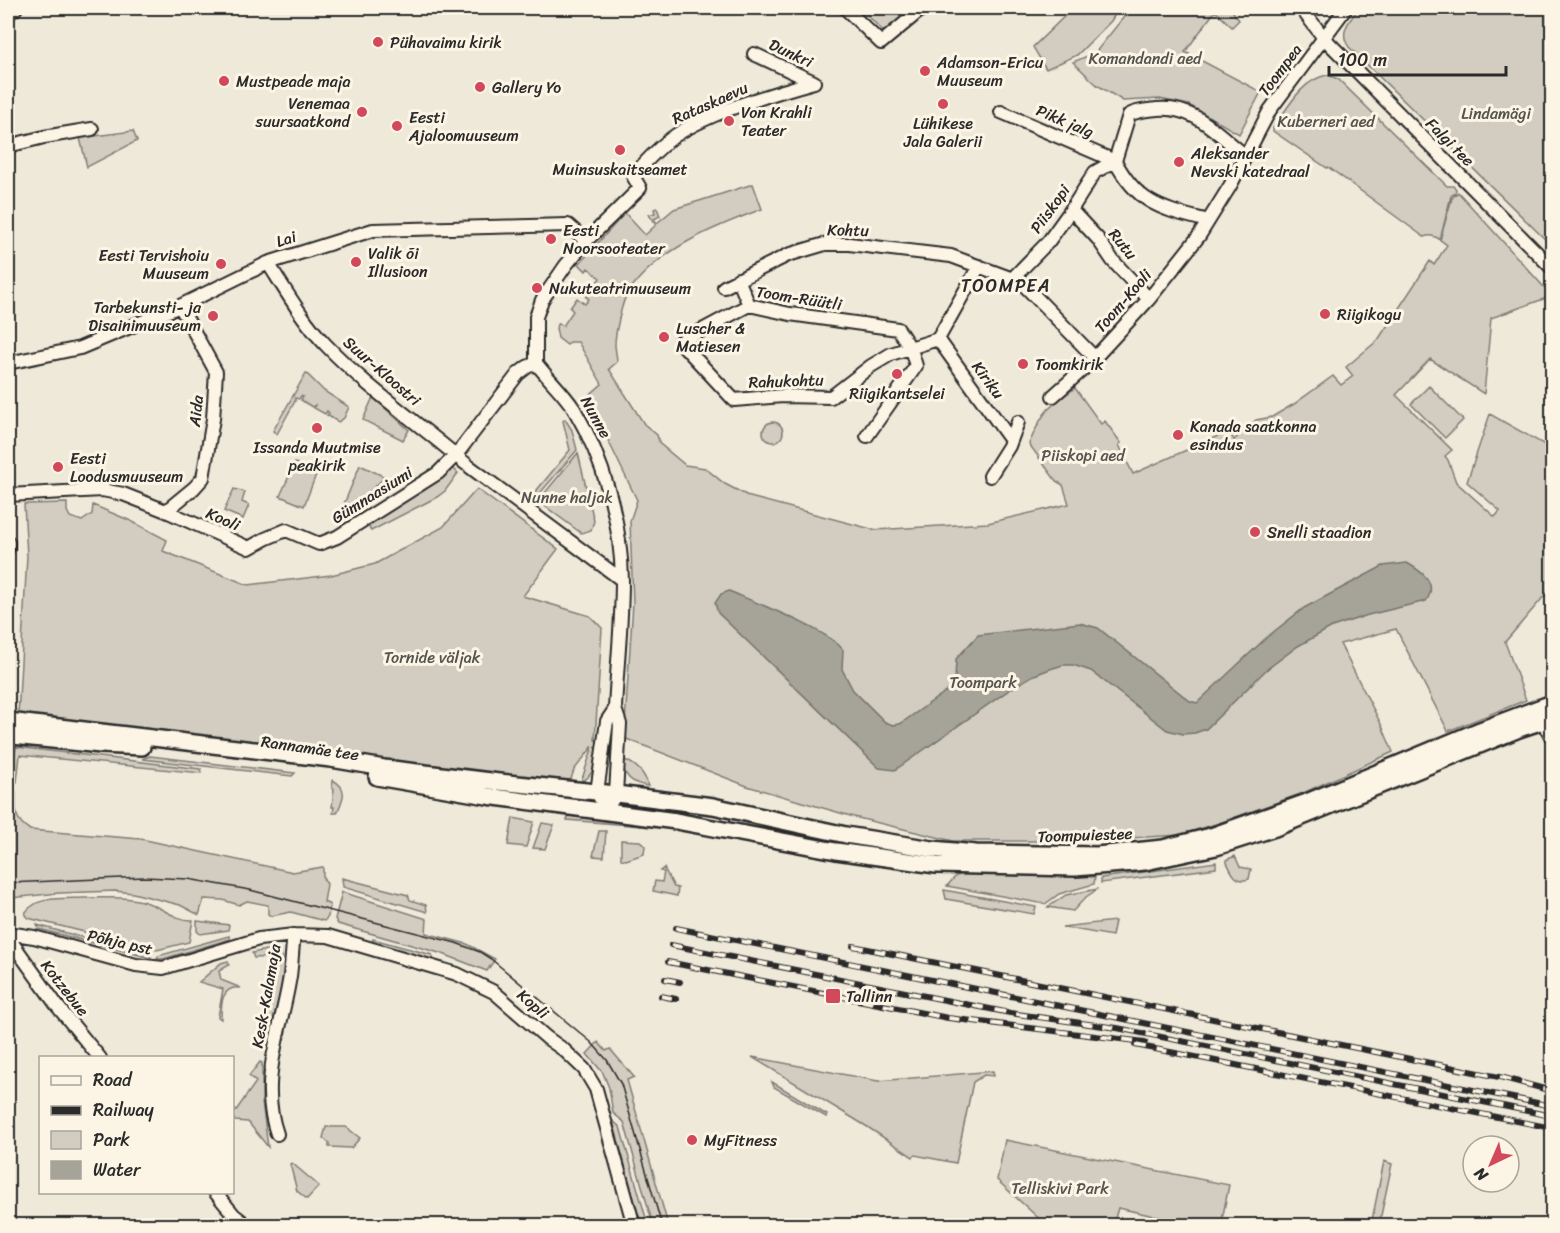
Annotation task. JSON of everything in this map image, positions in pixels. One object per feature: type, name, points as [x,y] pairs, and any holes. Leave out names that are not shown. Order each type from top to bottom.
[{"type":"main road","name":"Toompuiestee","points":[[606,810],[676,820],[836,851],[936,865],[1111,866],[1188,854],[1265,831],[1519,729],[1544,717],[1552,703]]},
{"type":"main road","name":"Toompuiestee","points":[[597,792],[713,806],[846,835],[932,849],[976,854],[1020,855],[1117,853],[1163,848],[1211,836],[1307,802],[1499,723],[1544,717]]},
{"type":"main road","name":"Rannamäe tee","points":[[8,721],[331,759],[487,781],[597,792]]},
{"type":"main road","name":"Rannamäe tee","points":[[8,739],[13,736],[101,745],[155,747],[338,767],[370,776],[468,793],[606,810]]},
{"type":"street","points":[[8,14],[16,8]]},
{"type":"street","points":[[845,8],[881,43],[923,8]]},
{"type":"street","name":"Falgi tee","points":[[1301,8],[1324,39],[1552,268]]},
{"type":"street","name":"Toompea","points":[[1246,156],[1270,110],[1346,8]]},
{"type":"street","name":"Dunkri","points":[[754,54],[814,82]]},
{"type":"street","name":"Rataskaevu","points":[[586,241],[640,188],[633,176],[652,155],[678,134],[750,102],[814,82]]},
{"type":"street","points":[[1170,108],[1208,123],[1246,156],[1208,221],[1170,211],[1141,196],[1130,186],[1115,161],[1130,115],[1137,111],[1170,108]]},
{"type":"street","name":"Pikk jalg","points":[[1001,112],[1115,161]]},
{"type":"street","points":[[8,146],[92,129]]},
{"type":"street","name":"Piiskopi","points":[[1012,279],[1048,242],[1095,172],[1115,161]]},
{"type":"street","name":"Rutu","points":[[1071,210],[1098,239],[1113,261],[1149,299]]},
{"type":"street","name":"Toom-Kooli","points":[[1053,396],[1095,358],[1149,299],[1199,236],[1208,221]]},
{"type":"street","name":"Lai","points":[[8,363],[80,348],[180,306],[268,263],[373,230],[568,225],[586,241]]},
{"type":"street","points":[[536,363],[537,310],[566,265],[586,241]]},
{"type":"street","name":"Kohtu","points":[[724,287],[788,255],[825,244],[849,244],[951,256],[1022,282],[1095,358]]},
{"type":"street","name":"Suur-Kloostri","points":[[268,263],[310,325],[325,344],[354,372],[468,465],[622,580]]},
{"type":"street","points":[[938,339],[979,267]]},
{"type":"street","points":[[738,279],[749,305]]},
{"type":"street","name":"Toom-Rüütli","points":[[705,370],[681,342],[749,305],[790,314],[898,329],[911,349]]},
{"type":"street","name":"Aida","points":[[166,511],[194,488],[203,477],[213,419],[216,372],[180,306]]},
{"type":"street","name":"Rahukohtu","points":[[705,370],[734,400],[783,396],[831,397],[871,366],[891,354],[938,339]]},
{"type":"street","name":"Kiriku","points":[[938,339],[1011,439]]},
{"type":"street","points":[[867,436],[916,366],[911,349]]},
{"type":"street","name":"Gümnaasiumi","points":[[265,538],[286,530],[319,544],[337,537],[438,473],[456,455],[518,374],[526,367],[536,363]]},
{"type":"street","name":"Nunne","points":[[536,363],[561,390],[582,423],[597,453],[612,504],[622,580],[615,709],[620,724],[616,794],[606,810]]},
{"type":"street","points":[[990,476],[1009,446],[1018,422]]},
{"type":"street","points":[[8,495],[102,490],[123,494],[166,511]]},
{"type":"street","name":"Kooli","points":[[166,511],[249,549],[265,538]]},
{"type":"street","points":[[8,542],[8,548]]},
{"type":"street","name":"Nunne","points":[[597,792],[607,721],[615,709]]},
{"type":"street","points":[[1544,717],[1552,738]]},
{"type":"street","points":[[597,792],[606,810]]},
{"type":"street","name":"Põhja pst","points":[[8,935],[34,937],[136,965],[163,968],[259,939],[294,935]]},
{"type":"street","name":"Kotzebue","points":[[8,935],[58,1008],[98,1056]]},
{"type":"street","name":"Kesk-Kalamaja","points":[[277,1134],[270,1104],[271,1060],[290,976],[294,935]]},
{"type":"street","name":"Kopli","points":[[294,935],[328,936],[457,974],[494,992],[564,1050],[584,1069],[596,1089],[634,1226]]},
{"type":"street","points":[[217,1194],[234,1215],[248,1226]]},
{"type":"green space","points":[[860,8],[908,8],[911,12],[886,34]]},
{"type":"green space","points":[[1073,8],[1119,8],[1111,21],[1077,55],[1046,69],[1033,47]]},
{"type":"green space","name":"Komandandi aed","points":[[1131,8],[1239,8],[1233,12],[1239,20],[1232,27],[1215,11],[1185,52],[1261,92],[1239,134],[1189,105],[1160,99],[1123,101],[1097,85],[1073,62],[1095,53]]},
{"type":"green space","name":"Lindamägi","points":[[1359,8],[1552,8],[1552,246],[1349,47],[1345,36],[1346,26]]},
{"type":"green space","name":"Kuberneri aed","points":[[1327,75],[1338,79],[1447,186],[1453,186],[1456,189],[1451,196],[1440,240],[1431,236],[1424,237],[1328,167],[1273,131],[1302,89]]},
{"type":"green space","points":[[133,131],[137,141],[87,167],[80,138]]},
{"type":"green space","name":"Toompark","points":[[753,184],[762,209],[687,242],[639,278],[625,298],[616,333],[617,362],[609,369],[644,424],[657,435],[660,444],[685,465],[705,468],[725,484],[750,497],[875,530],[988,523],[1069,504],[1063,485],[1056,481],[1029,444],[1046,412],[1075,388],[1101,424],[1105,421],[1121,443],[1119,445],[1133,474],[1229,431],[1234,440],[1256,420],[1272,417],[1333,376],[1341,385],[1353,376],[1346,367],[1378,340],[1430,261],[1434,265],[1447,245],[1440,240],[1452,198],[1458,192],[1552,296],[1491,318],[1484,394],[1430,359],[1396,395],[1452,450],[1445,456],[1456,482],[1495,517],[1500,511],[1467,482],[1490,414],[1552,449],[1552,587],[1505,642],[1526,700],[1448,731],[1396,629],[1340,644],[1393,752],[1303,793],[1180,835],[1079,841],[953,841],[854,817],[747,786],[624,738],[633,603],[630,521],[637,500],[585,399],[602,384],[578,342],[570,342],[567,345],[558,338],[556,328],[559,323],[563,326],[573,311],[570,308],[577,298],[585,304],[589,299],[586,297],[600,278],[588,268],[586,271],[579,264],[625,213],[645,235],[656,225],[649,215],[655,213],[654,209],[657,208],[660,216],[654,219],[657,223],[674,209]]},
{"type":"green space","points":[[306,373],[324,391],[349,407],[344,418],[338,422],[327,415],[329,413],[327,411],[325,414],[314,408],[315,405],[312,407],[301,400],[303,397],[301,396],[299,399],[295,398],[277,434],[273,431]]},
{"type":"green space","points":[[1429,386],[1463,420],[1445,438],[1411,404]]},
{"type":"green space","points":[[373,397],[409,430],[403,440],[363,420]]},
{"type":"green space","points":[[565,419],[572,430],[577,450],[535,499],[532,496],[570,450],[563,421]]},
{"type":"green space","points":[[773,422],[780,425],[783,432],[780,439],[773,442],[766,439],[763,432],[766,425]]},
{"type":"green space","name":"Nunne haljak","points":[[578,453],[594,521],[591,530],[581,533],[538,501]]},
{"type":"green space","points":[[295,463],[317,472],[304,506],[280,496]]},
{"type":"green space","points":[[360,465],[385,477],[350,510],[340,514]]},
{"type":"green space","points":[[452,467],[458,473],[445,491],[371,531],[367,523]]},
{"type":"green space","points":[[234,489],[245,492],[242,502],[249,505],[243,519],[224,511]]},
{"type":"green space","name":"Tornide väljak","points":[[477,489],[558,549],[523,596],[590,616],[602,628],[595,740],[599,740],[593,770],[581,782],[593,746],[574,770],[570,782],[145,733],[18,716],[27,556],[24,504],[67,503],[70,517],[82,521],[92,514],[93,505],[167,540],[163,551],[248,585],[331,575],[375,564],[443,527]]},
{"type":"green space","points":[[16,747],[201,769],[201,773],[20,755],[17,782],[13,783],[12,769]]},
{"type":"green space","points":[[150,756],[295,773],[292,776],[142,759]]},
{"type":"green space","points":[[623,759],[639,769],[648,786],[629,778],[624,770]]},
{"type":"green space","points":[[333,780],[343,791],[343,799],[337,813],[333,813],[334,807],[332,807]]},
{"type":"green space","points":[[11,791],[16,792],[18,818],[30,830],[141,839],[293,872],[323,867],[323,878],[327,884],[324,902],[330,905],[328,917],[324,921],[291,912],[271,916],[268,914],[268,905],[247,901],[239,905],[223,900],[204,899],[199,915],[180,905],[133,893],[115,891],[11,898],[8,845]]},
{"type":"green space","points":[[570,812],[641,821],[641,826],[567,820]]},
{"type":"green space","points":[[513,818],[534,822],[526,847],[508,845]]},
{"type":"green space","points":[[542,823],[554,825],[545,849],[533,848]]},
{"type":"green space","points":[[599,831],[606,831],[604,857],[593,856]]},
{"type":"green space","points":[[621,840],[640,841],[645,846],[644,854],[626,860],[621,859]]},
{"type":"green space","points":[[1235,856],[1240,867],[1251,869],[1249,879],[1240,880],[1232,872],[1226,860]]},
{"type":"green space","points":[[1216,862],[1216,868],[1101,883],[1101,878]]},
{"type":"green space","points":[[664,868],[674,887],[678,888],[677,896],[653,891],[655,881],[662,882],[664,872],[660,871]]},
{"type":"green space","points":[[963,874],[1095,877],[1094,884],[1059,894],[1045,904],[947,886],[956,876]]},
{"type":"green space","points":[[342,878],[408,895],[410,900],[426,905],[427,912],[343,887]]},
{"type":"green space","points":[[1098,889],[1086,897],[1073,911],[1048,907],[1066,895]]},
{"type":"green space","points":[[944,890],[1036,907],[1034,914],[946,899]]},
{"type":"green space","points":[[342,892],[427,919],[426,933],[467,944],[495,959],[487,971],[443,954],[338,924],[335,919]]},
{"type":"green space","points":[[60,898],[138,900],[175,916],[193,920],[189,942],[157,950],[28,918],[25,913],[37,903]]},
{"type":"green space","points":[[197,921],[229,925],[228,930],[200,934],[197,931]]},
{"type":"green space","points":[[1115,921],[1112,936],[1062,927]]},
{"type":"green space","points":[[37,925],[148,955],[151,957],[39,929]]},
{"type":"green space","points":[[229,936],[230,939],[157,959],[158,956]]},
{"type":"green space","points":[[373,939],[432,955],[434,960],[372,943]]},
{"type":"green space","points":[[278,948],[282,955],[283,973],[273,1021],[266,1020],[275,977],[272,975],[272,957],[254,958],[252,953]]},
{"type":"green space","points":[[228,961],[229,965],[219,971],[221,980],[241,988],[229,989],[223,997],[221,1019],[218,1017],[223,989],[199,982],[221,963]]},
{"type":"green space","points":[[598,1042],[606,1051],[610,1049],[634,1077],[627,1080],[668,1225],[653,1225],[624,1122],[613,1113],[609,1088],[603,1073],[587,1054]]},
{"type":"green space","points":[[752,1057],[878,1081],[993,1071],[994,1076],[984,1075],[973,1082],[956,1163],[915,1155],[913,1157]]},
{"type":"green space","points":[[260,1062],[262,1063],[262,1102],[268,1147],[248,1122],[234,1119],[234,1112],[256,1082],[249,1076]]},
{"type":"green space","points":[[772,1082],[827,1115],[826,1117],[774,1087]]},
{"type":"green space","points":[[613,1121],[620,1127],[648,1225],[641,1225]]},
{"type":"green space","points":[[326,1127],[346,1127],[360,1138],[351,1148],[329,1147],[329,1143],[323,1138]]},
{"type":"green space","name":"Telliskivi Park","points":[[1005,1140],[1229,1185],[1221,1225],[1195,1225],[1118,1208],[1113,1225],[1046,1225],[997,1180]]},
{"type":"green space","points":[[1384,1161],[1392,1164],[1379,1225],[1371,1225]]},
{"type":"green space","points":[[292,1163],[319,1186],[307,1199],[297,1191],[290,1164]]},
{"type":"water","points":[[1407,563],[1427,578],[1430,589],[1426,601],[1368,615],[1332,627],[1298,646],[1266,670],[1206,729],[1183,734],[1167,730],[1091,671],[1073,665],[1063,665],[1032,676],[1012,688],[895,770],[879,768],[718,613],[715,603],[721,594],[729,591],[809,626],[836,643],[843,650],[842,669],[853,690],[885,722],[893,725],[900,724],[952,687],[955,679],[956,659],[978,635],[1080,623],[1098,628],[1190,701],[1197,703],[1267,637],[1304,608],[1383,566]]},
{"type":"tram line","points":[[8,883],[144,877],[188,879],[250,890],[456,943],[480,952],[591,1042],[607,1060],[621,1084],[662,1226]]},
{"type":"railway","points":[[676,928],[1552,1106]]},
{"type":"railway","points":[[671,945],[1010,1013],[1117,1028],[1552,1116]]},
{"type":"railway","points":[[853,946],[1504,1078],[1552,1091]]},
{"type":"railway","points":[[668,962],[948,1018],[1145,1042]]},
{"type":"railway","points":[[665,979],[680,982]]},
{"type":"railway","points":[[661,996],[676,999]]},
{"type":"railway","points":[[1135,1045],[1552,1128]]},
{"type":"place","name":"Pühavaimu kirik","points":[[378,42]]},
{"type":"place","name":"Adamson-Ericu Muuseum","points":[[925,71]]},
{"type":"place","name":"Mustpeade maja","points":[[224,81]]},
{"type":"place","name":"Gallery Yo","points":[[480,87]]},
{"type":"place","name":"Lühikese Jala Galerii","points":[[943,104]]},
{"type":"place","name":"Venemaa suursaatkond","points":[[362,112]]},
{"type":"place","name":"Von Krahli Teater","points":[[729,121]]},
{"type":"place","name":"Eesti Ajaloomuuseum","points":[[397,126]]},
{"type":"place","name":"Muinsuskaitseamet","points":[[620,150]]},
{"type":"place","name":"Aleksander Nevski katedraal","points":[[1179,162]]},
{"type":"place","name":"Eesti Noorsooteater","points":[[551,239]]},
{"type":"place","name":"Valik õi Illusioon","points":[[356,262]]},
{"type":"place","name":"Eesti Tervishoiu Muuseum","points":[[221,264]]},
{"type":"place","name":"Nukuteatrimuuseum","points":[[537,288]]},
{"type":"place","name":"Riigikogu","points":[[1325,314]]},
{"type":"place","name":"Tarbekunsti- ja Disainimuuseum","points":[[213,316]]},
{"type":"place","name":"Luscher & Matiesen","points":[[664,337]]},
{"type":"place","name":"Toomkirik","points":[[1023,364]]},
{"type":"place","name":"Riigikantselei","points":[[897,374]]},
{"type":"place","name":"Issanda Muutmise peakirik","points":[[317,428]]},
{"type":"place","name":"Kanada saatkonna esindus","points":[[1178,435]]},
{"type":"place","name":"Eesti Loodusmuuseum","points":[[58,467]]},
{"type":"place","name":"Snelli staadion","points":[[1255,532]]},
{"type":"place","name":"Tallinn","points":[[833,996]]},
{"type":"place","name":"MyFitness","points":[[692,1140]]},
{"type":"district","name":"TOOMPEA","points":[[1006,286]]},
{"type":"park label","name":"Piiskopi aed","points":[[1083,455]]}]
